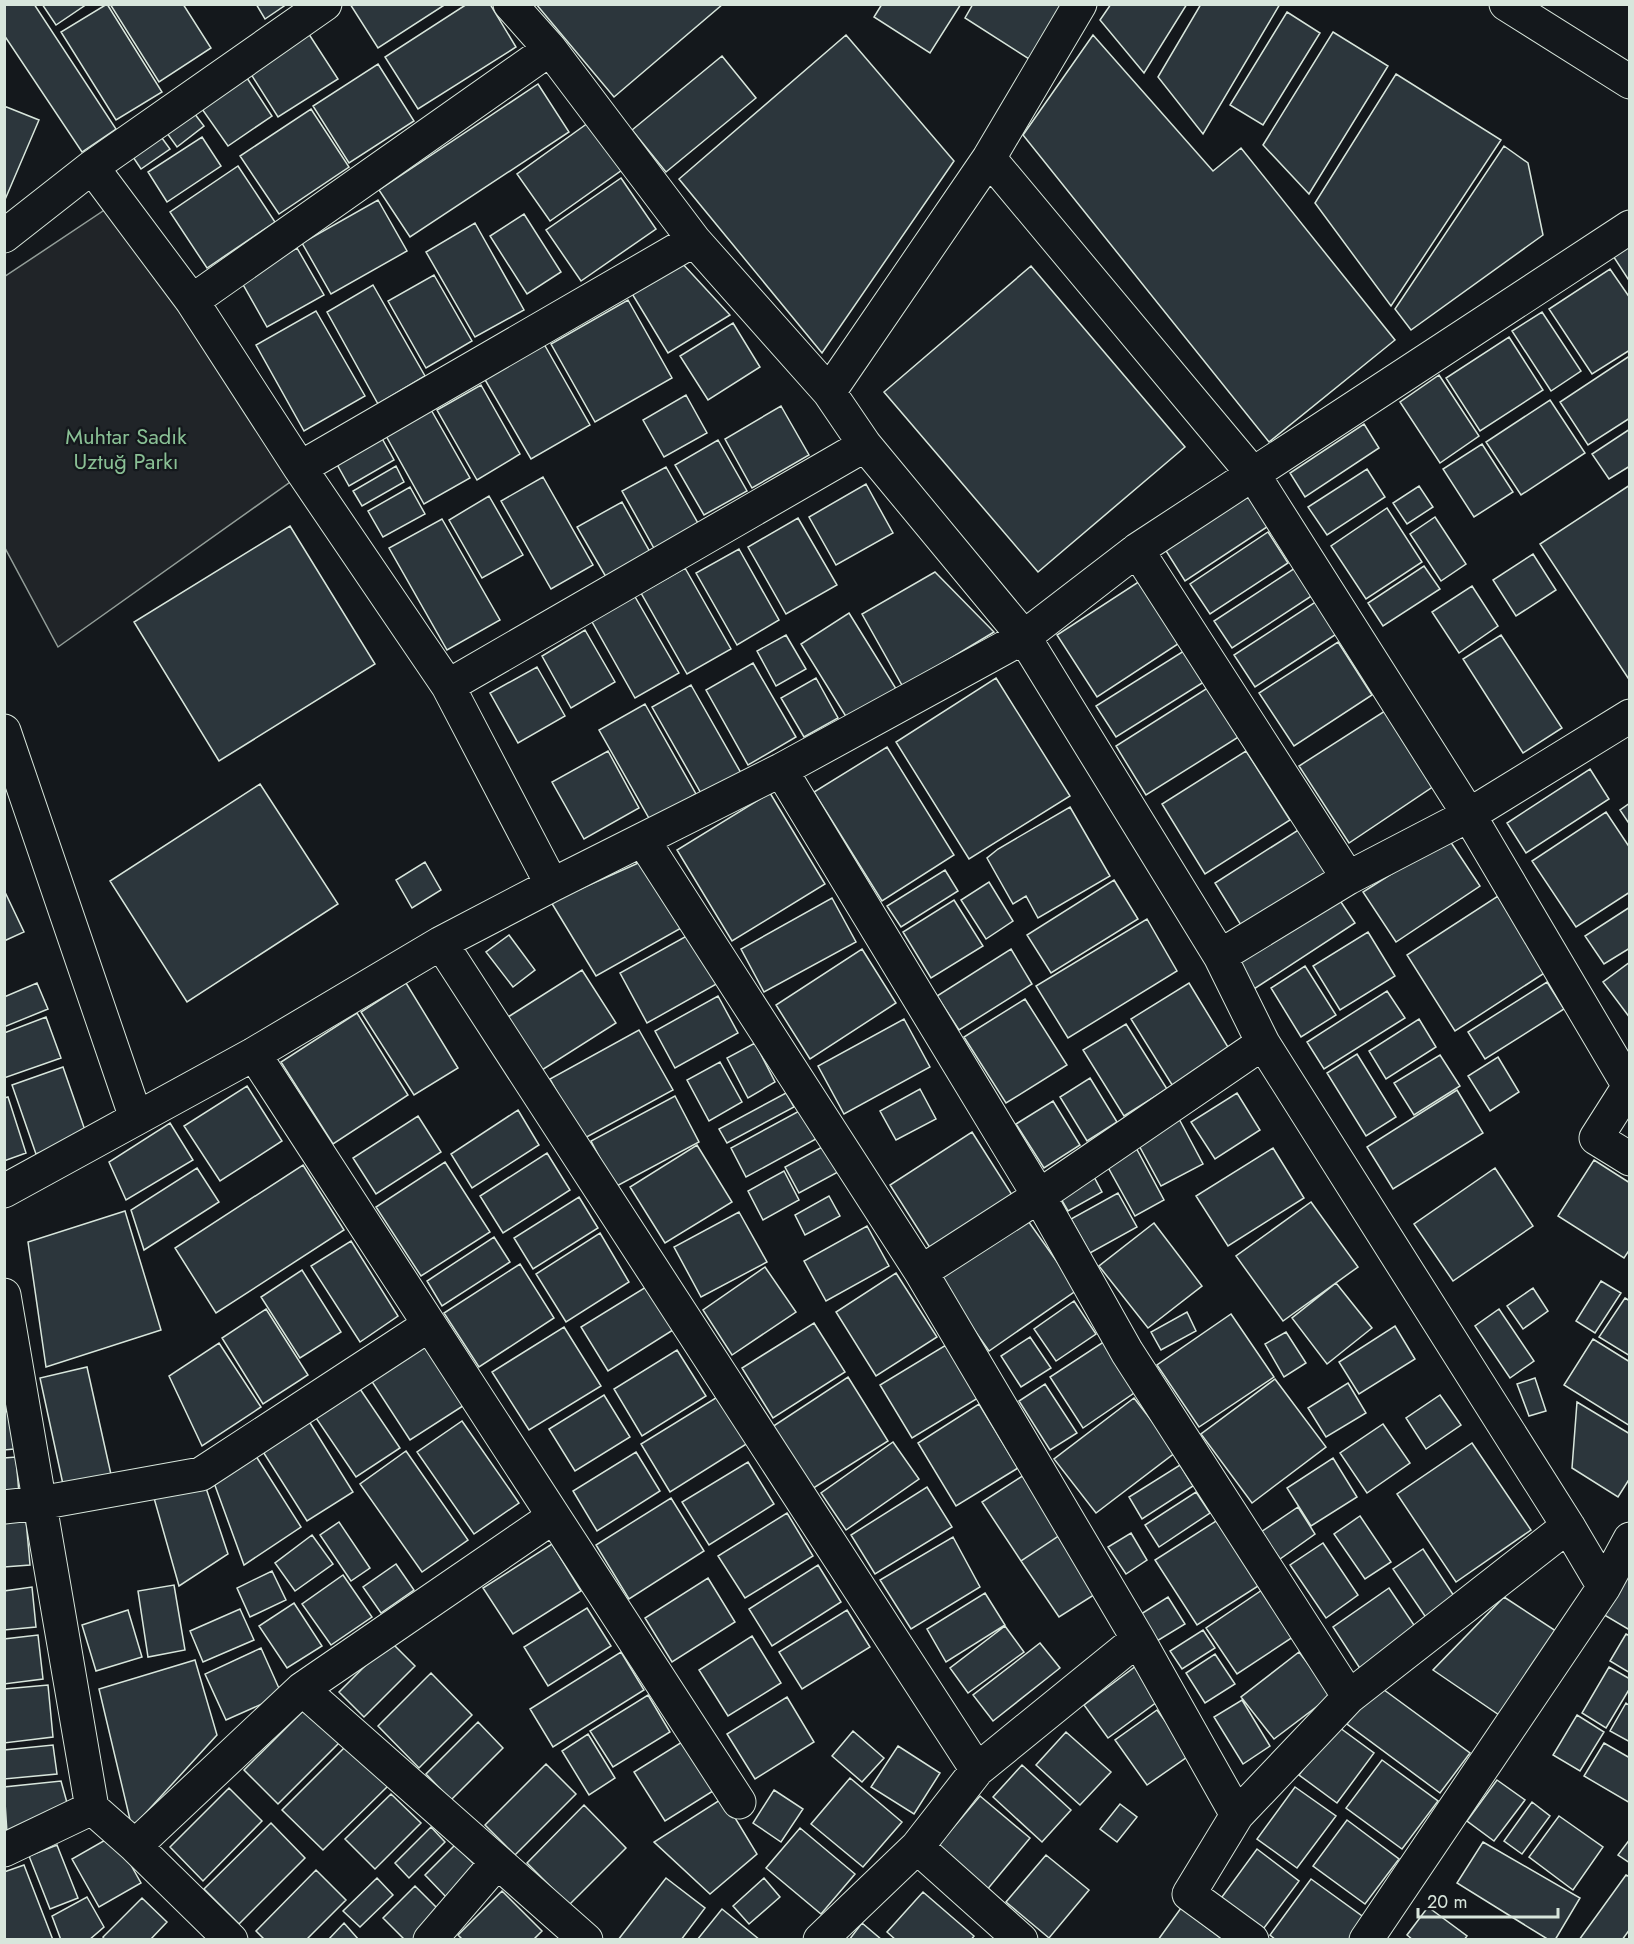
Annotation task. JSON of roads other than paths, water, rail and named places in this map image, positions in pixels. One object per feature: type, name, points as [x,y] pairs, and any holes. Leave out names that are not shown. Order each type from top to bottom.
[{"type":"main road","points":[[4,236],[92,166],[325,4]]},
{"type":"main road","points":[[510,4],[550,49],[694,240],[828,392],[865,445],[1024,637],[1220,956],[1263,1043],[1568,1526],[1604,1587]]},
{"type":"main road","points":[[828,392],[988,158],[1080,4]]},
{"type":"main road","points":[[1506,4],[1629,82]]},
{"type":"main road","points":[[192,302],[550,49]]},
{"type":"main road","points":[[988,158],[1253,474],[1469,815],[1629,1086],[1596,1138],[1629,1159]]},
{"type":"main road","points":[[92,166],[192,302],[300,468],[448,686],[552,885]]},
{"type":"main road","points":[[4,1191],[254,1054],[441,943],[781,770],[1024,637],[1137,550],[1629,227]]},
{"type":"main road","points":[[300,468],[694,240]]},
{"type":"main road","points":[[448,686],[865,445]]},
{"type":"main road","points":[[1137,550],[1348,878]]},
{"type":"main road","points":[[1220,956],[1348,878],[1469,815],[1629,716]]},
{"type":"main road","points":[[4,731],[136,1118]]},
{"type":"main road","points":[[781,770],[1039,1196],[1127,1352],[1349,1697]]},
{"type":"main road","points":[[643,840],[921,1272],[1138,1640],[1237,1815]]},
{"type":"main road","points":[[441,943],[977,1770]]},
{"type":"main road","points":[[921,1272],[1039,1196],[1263,1043]]},
{"type":"main road","points":[[254,1054],[739,1802]]},
{"type":"main road","points":[[4,1295],[92,1808],[135,1846],[231,1940]]},
{"type":"main road","points":[[4,1507],[40,1503],[201,1474],[429,1325]]},
{"type":"main road","points":[[135,1846],[302,1689],[553,1517]]},
{"type":"main road","points":[[1252,1940],[1189,1894],[1237,1815],[1349,1697],[1568,1526]]},
{"type":"main road","points":[[1366,1940],[1604,1587],[1629,1539]]},
{"type":"main road","points":[[820,1940],[917,1847],[977,1770],[1138,1640]]},
{"type":"main road","points":[[302,1689],[586,1940]]},
{"type":"main road","points":[[4,1850],[92,1808]]},
{"type":"main road","points":[[917,1847],[1021,1940]]},
{"type":"main road","points":[[430,1940],[497,1862]]},
{"type":"park label","name":"Muhtar Sadık Uztuğ Parkı","points":[[126,449]]}]
